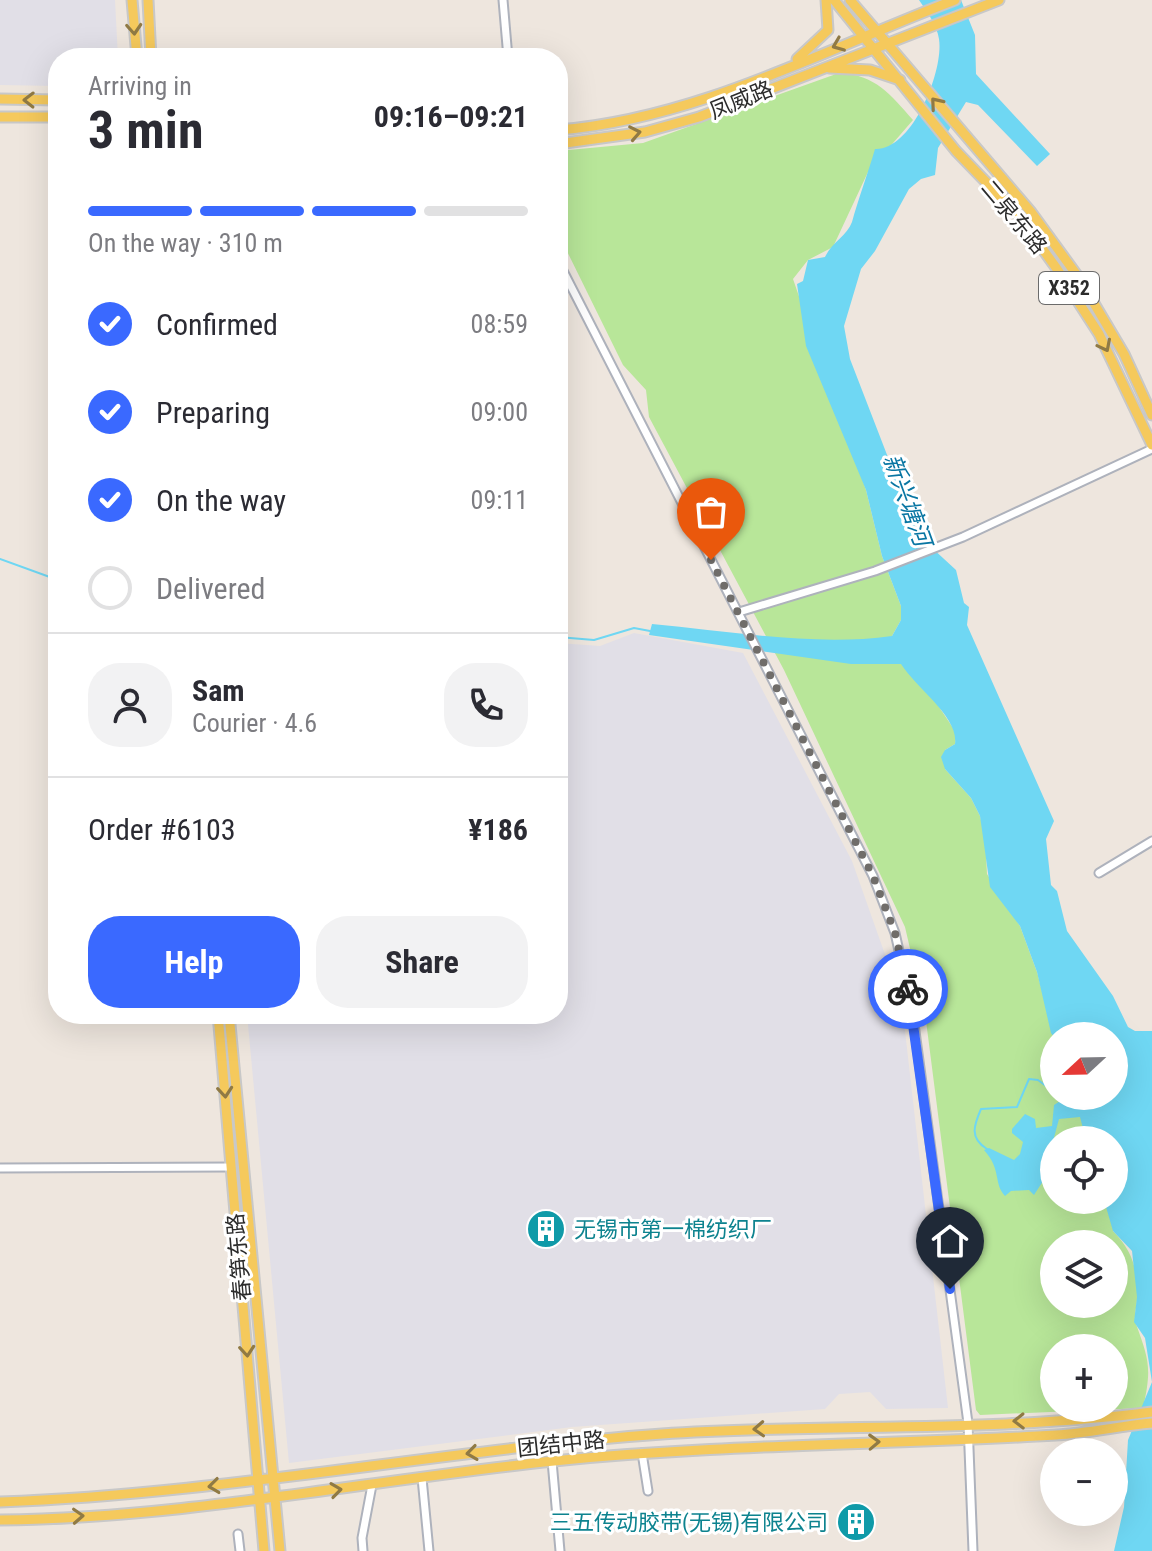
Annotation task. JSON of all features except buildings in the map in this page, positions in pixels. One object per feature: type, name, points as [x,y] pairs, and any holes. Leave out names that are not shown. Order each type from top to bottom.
[{"type":"main road","points":[[132,0],[136,48]]},
{"type":"main road","points":[[148,0],[150,48]]},
{"type":"main road","points":[[791,65],[828,30],[826,0]]},
{"type":"main road","name":"X352","points":[[834,0],[874,47]]},
{"type":"main road","name":"X352","points":[[850,0],[876,30]]},
{"type":"main road","name":"凤威路","points":[[568,128],[664,112],[955,0]]},
{"type":"main road","name":"凤威路","points":[[568,143],[612,138],[674,125],[999,0]]},
{"type":"main road","name":"二泉东路","points":[[876,30],[966,140],[1031,212],[1079,278],[1124,354],[1152,415]]},
{"type":"main road","name":"二泉东路","points":[[874,47],[956,151],[1018,215],[1057,269],[1099,334],[1152,447]]},
{"type":"main road","points":[[820,69],[870,70],[900,80]]},
{"type":"main road","points":[[0,99],[48,100]]},
{"type":"main road","points":[[0,117],[48,117]]},
{"type":"main road","name":"春笋东路","points":[[219,1024],[264,1551]]},
{"type":"main road","name":"春笋东路","points":[[230,1024],[280,1551]]},
{"type":"main road","points":[[1128,1419],[1152,1412]]},
{"type":"main road","points":[[1128,1420],[1152,1423]]},
{"type":"main road","name":"团结中路","points":[[0,1502],[137,1495],[530,1446],[663,1434],[1040,1422]]},
{"type":"main road","name":"团结中路","points":[[0,1520],[126,1514],[276,1499],[552,1461],[642,1453],[1059,1434],[1115,1422]]},
{"type":"street","points":[[503,0],[507,48]]},
{"type":"street","points":[[568,280],[873,876],[895,933],[912,1009],[968,1423],[973,1551]]},
{"type":"street","points":[[739,612],[875,571],[963,537],[1152,447]]},
{"type":"street","points":[[1099,873],[1152,841]]},
{"type":"street","points":[[0,1168],[231,1167]]},
{"type":"street","points":[[642,1453],[648,1491]]},
{"type":"street","points":[[552,1461],[560,1551]]},
{"type":"street","points":[[422,1478],[429,1551]]},
{"type":"street","points":[[363,1551],[362,1538],[372,1485]]},
{"type":"street","points":[[238,1534],[240,1551]]},
{"type":"shaded area","points":[[0,0],[115,0],[117,48],[48,48],[48,86],[0,85]]},
{"type":"shaded area","points":[[634,633],[743,653],[852,861],[894,980],[905,1031],[948,1408],[886,1409],[870,1392],[839,1394],[825,1409],[572,1427],[289,1463],[248,1024],[568,1024],[568,644],[600,646]]},
{"type":"green space","points":[[839,73],[873,82],[913,120],[868,172],[833,247],[808,260],[793,279],[866,490],[882,556],[901,606],[901,620],[892,636],[957,734],[955,744],[945,750],[945,769],[971,798],[980,816],[985,837],[987,874],[1020,926],[1037,972],[1050,1022],[1040,1022],[1040,1110],[1082,1110],[1086,1126],[1040,1126],[1040,1214],[1113,1214],[1113,1230],[1040,1230],[1040,1318],[1128,1318],[1128,1252],[1135,1270],[1137,1288],[1135,1321],[1148,1364],[1143,1408],[1128,1409],[1128,1334],[1040,1334],[1040,1412],[980,1415],[976,1410],[925,1013],[905,927],[784,670],[649,417],[646,390],[623,365],[568,253],[568,150],[643,143]]},
{"type":"water","points":[[919,0],[961,0],[975,35],[976,74],[1050,154],[1037,166],[978,105],[966,102],[938,148],[935,175],[921,179],[909,189],[875,251],[861,269],[844,326],[850,359],[918,535],[956,570],[964,603],[969,607],[967,625],[1054,821],[1046,839],[1051,885],[1057,891],[1067,931],[1113,996],[1126,1022],[1048,1022],[1037,972],[1020,926],[990,887],[980,816],[971,798],[945,769],[941,757],[945,750],[955,744],[950,723],[901,664],[851,664],[649,635],[652,624],[772,637],[862,639],[892,636],[901,620],[901,606],[882,556],[866,490],[806,346],[797,284],[803,281],[808,260],[825,257],[850,227],[875,149],[889,146],[901,137],[923,107],[939,53],[934,24]]},
{"type":"water","points":[[1128,1027],[1135,1031],[1152,1031],[1152,1382],[1145,1338],[1134,1322],[1137,1297],[1128,1230],[1113,1230],[1108,1214],[1128,1214],[1128,1126],[1082,1126],[1080,1117],[1059,1119],[1057,1126],[1052,1126],[1054,1110],[1128,1110]]},
{"type":"water","points":[[1025,1114],[1035,1119],[1036,1128],[1040,1128],[1040,1186],[1034,1195],[1029,1190],[1011,1191],[1005,1196],[990,1157],[984,1150],[989,1148],[1014,1160],[1020,1154],[1023,1142],[1012,1133],[1012,1129]]},
{"type":"water","points":[[1152,1382],[1152,1551],[1114,1551],[1120,1526],[1128,1526],[1128,1440]]},
{"type":"waterway","points":[[0,559],[48,576]]},
{"type":"waterway","points":[[568,638],[594,640],[634,628],[650,631]]},
{"type":"waterway","points":[[987,1149],[975,1136],[981,1109],[1017,1107],[1029,1079],[1040,1082]]},
{"type":"way so far","points":[[711,560],[873,876],[895,933],[908,989]]},
{"type":"place","name":"无锡市第一棉纺织厂","points":[[546,1229]]},
{"type":"place","name":"三五传动胶带(无锡)有限公司","points":[[856,1522]]},
{"type":"route","points":[[908,989],[950,1289]]},
{"type":"water label","name":"新兴塘河","points":[[907,500]]}]
